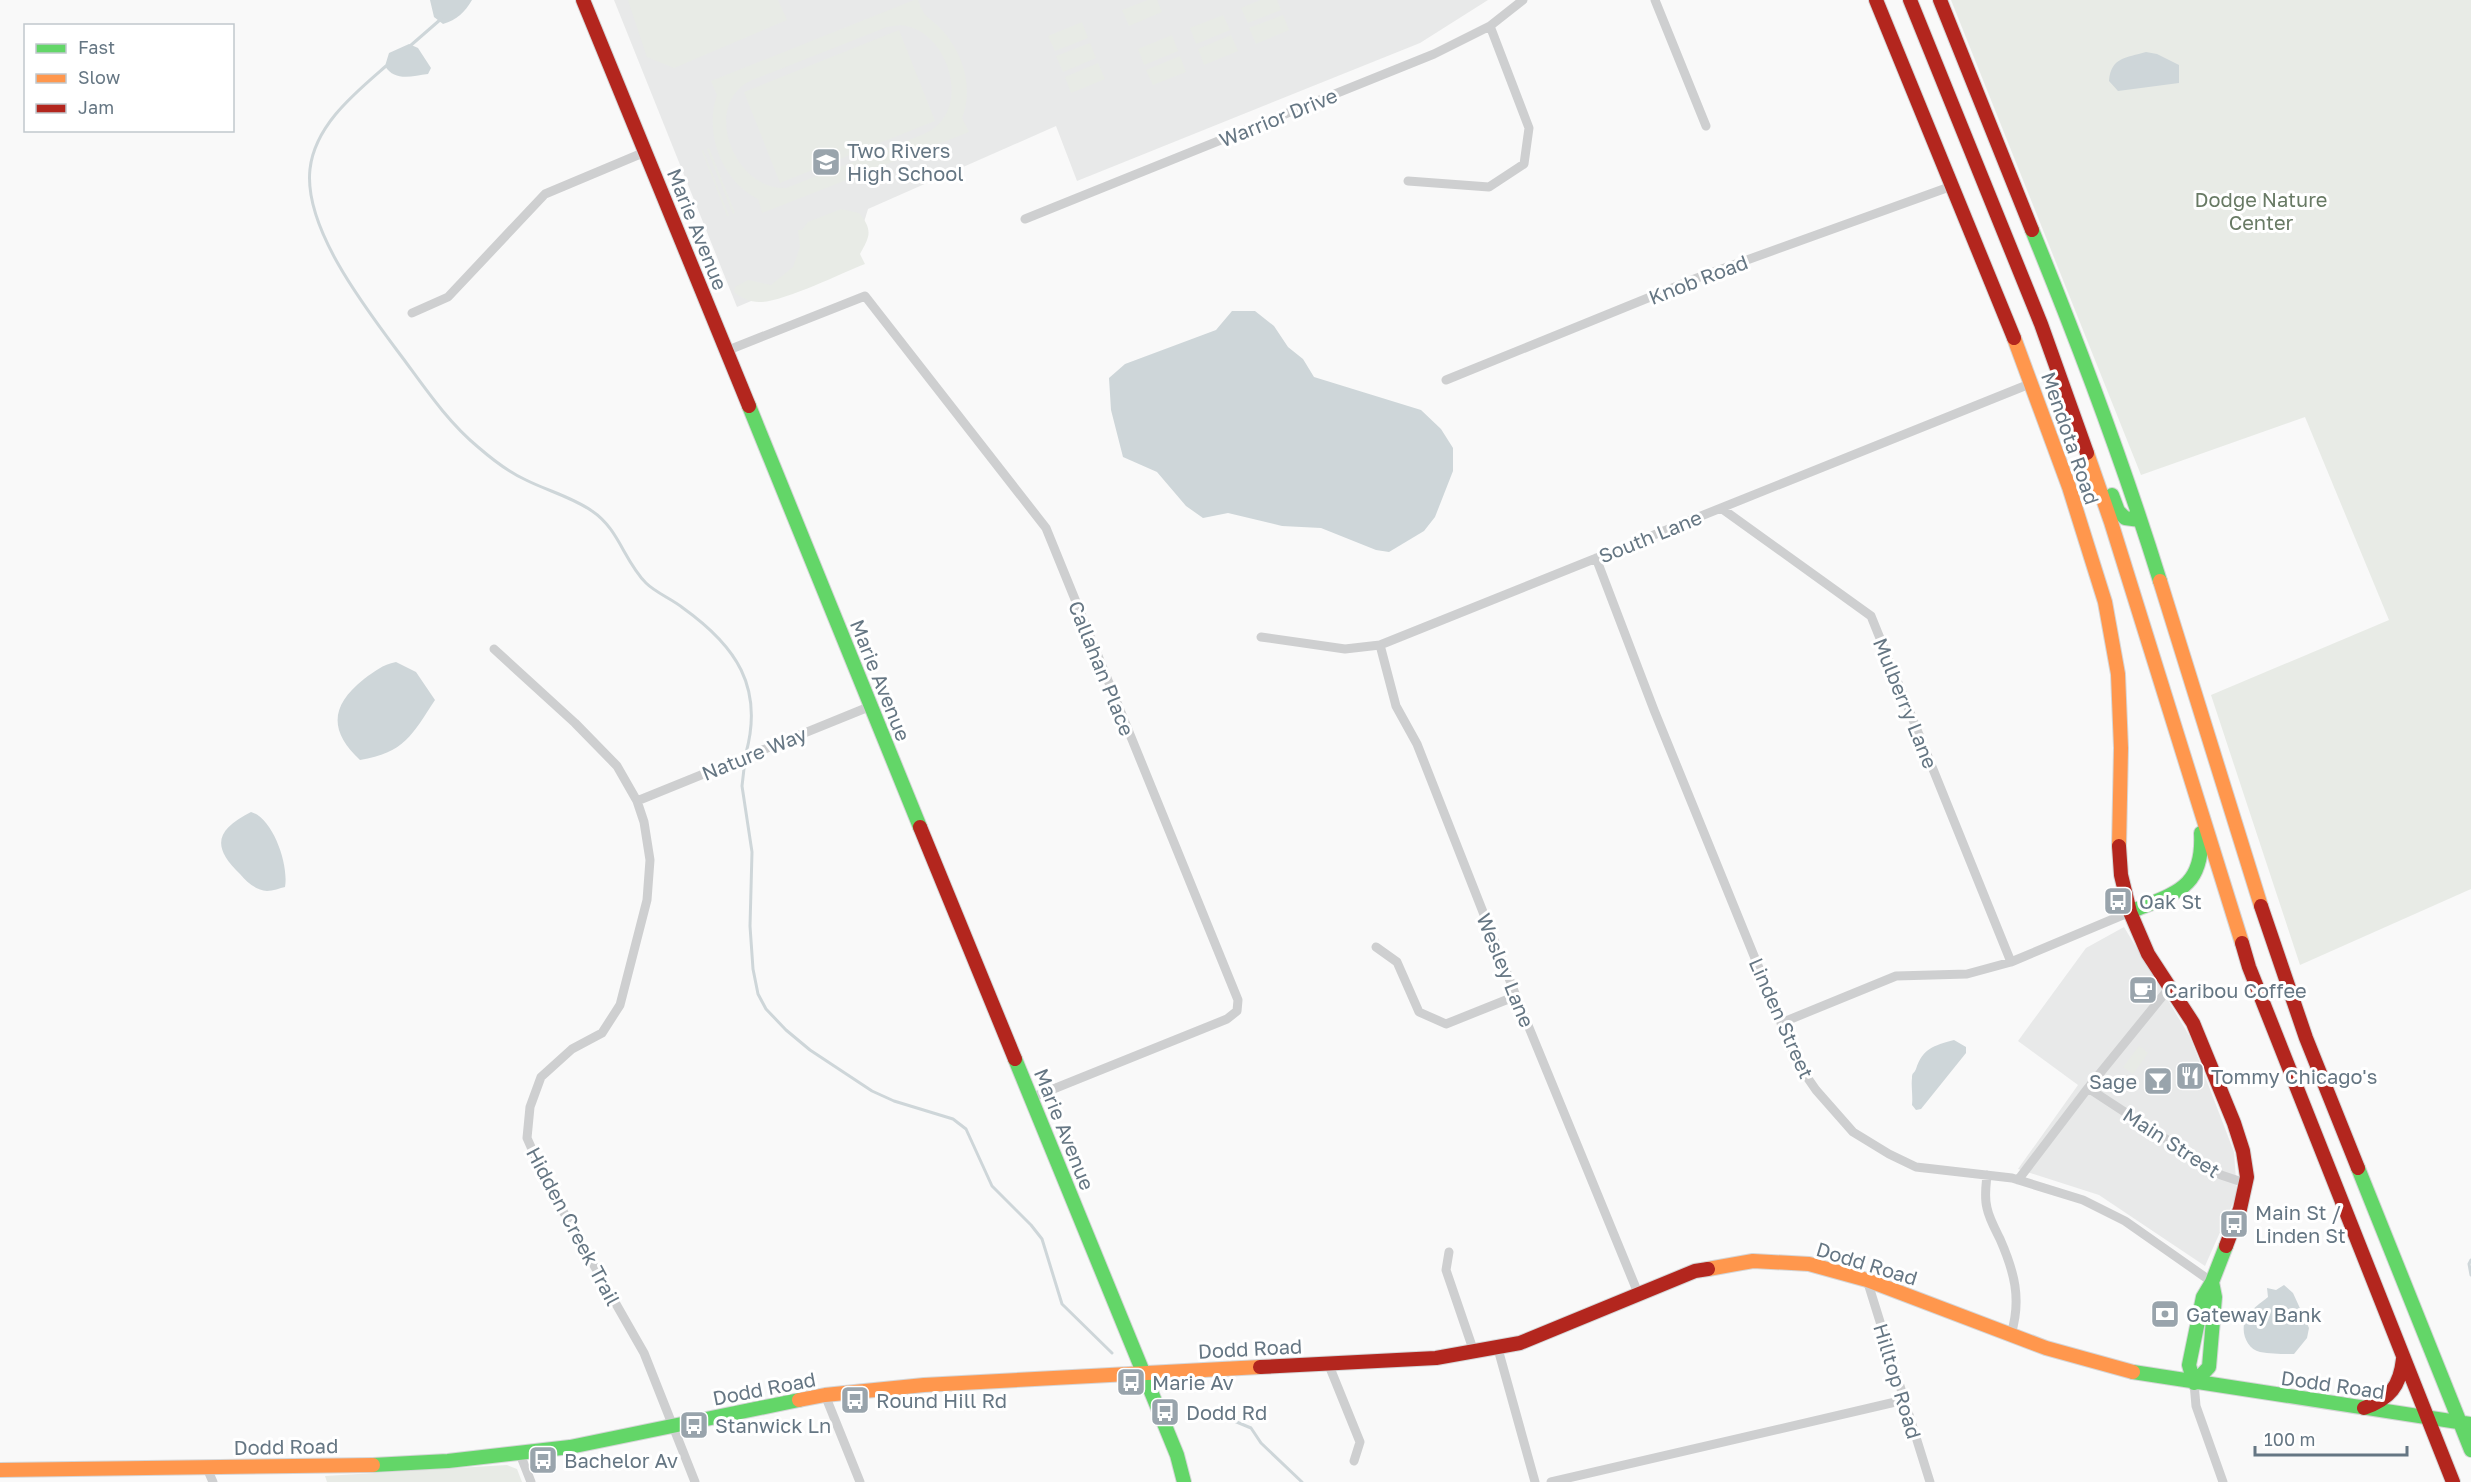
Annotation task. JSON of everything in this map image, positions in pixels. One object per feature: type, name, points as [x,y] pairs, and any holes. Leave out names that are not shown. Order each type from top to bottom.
[{"type":"main road","name":"Marie Avenue","points":[[583,0],[1144,1373],[1177,1455],[1185,1482]]},
{"type":"main road","name":"Mendota Road","points":[[1876,0],[2032,383],[2069,487],[2107,612],[2118,674],[2121,875],[2130,912],[2148,954],[2193,1023],[2234,1123],[2243,1151],[2245,1183],[2234,1227],[2212,1282],[2202,1297],[2189,1365],[2194,1383]]},
{"type":"main road","points":[[1910,0],[2041,324],[2111,522],[2249,967],[2453,1482]]},
{"type":"main road","points":[[1940,0],[2066,314],[2140,520],[2247,866],[2305,1037],[2465,1423],[2471,1450]]},
{"type":"main road","points":[[2061,381],[2104,470],[2118,511],[2125,520],[2134,522],[2140,520]]},
{"type":"main road","points":[[2130,912],[2179,892],[2190,882],[2200,867],[2203,851],[2195,797]]},
{"type":"main road","name":"Dodd Road","points":[[0,1470],[369,1465],[520,1454],[570,1447],[825,1395],[924,1385],[1436,1358],[1498,1349],[1545,1334],[1695,1271],[1754,1261],[1809,1264],[1867,1280],[2011,1334],[2117,1369],[2194,1383],[2465,1423]]},
{"type":"main road","points":[[2364,1408],[2383,1401],[2391,1395],[2402,1377],[2404,1358]]},
{"type":"street","name":"Warrior Drive","points":[[1025,219],[1434,54],[1490,26],[1523,0]]},
{"type":"street","points":[[1655,0],[1706,126]]},
{"type":"street","points":[[1408,181],[1489,187],[1524,164],[1529,128],[1490,26]]},
{"type":"street","points":[[412,313],[448,297],[545,194],[645,152]]},
{"type":"street","name":"Knob Road","points":[[1446,380],[1697,278],[1952,186]]},
{"type":"street","name":"Callahan Place","points":[[726,351],[865,296],[1046,528],[1055,550],[1238,1000],[1237,1011],[1227,1019],[1031,1098]]},
{"type":"street","name":"South Lane","points":[[1261,637],[1345,649],[1380,645],[2032,383]]},
{"type":"street","name":"Mulberry Lane","points":[[1721,508],[1871,616],[2011,962]]},
{"type":"street","name":"Linden Street","points":[[1596,558],[1654,710],[1781,1023],[1798,1064],[1816,1090],[1854,1132],[1916,1167],[2018,1180],[2084,1200],[2125,1221],[2212,1282]]},
{"type":"street","name":"Wesley Lane","points":[[1380,645],[1396,706],[1417,744],[1516,996],[1638,1293]]},
{"type":"street","name":"Hidden Creek Trail","points":[[494,649],[575,723],[617,766],[637,801],[644,822],[650,860],[647,900],[620,1005],[602,1033],[572,1049],[541,1077],[530,1107],[527,1138],[548,1183],[644,1353],[695,1482]]},
{"type":"street","name":"Nature Way","points":[[637,801],[871,706]]},
{"type":"street","points":[[1781,1023],[1896,976],[1967,974],[2011,962],[2130,912]]},
{"type":"street","points":[[1376,947],[1397,962],[1419,1012],[1446,1024],[1516,996]]},
{"type":"street","points":[[2018,1180],[2088,1088],[2170,987]]},
{"type":"street","name":"Main Street","points":[[2088,1088],[2221,1175],[2245,1183]]},
{"type":"street","points":[[1987,1175],[1985,1196],[1987,1209],[2012,1266],[2016,1290],[2016,1317],[2011,1334]]},
{"type":"street","points":[[1449,1252],[1446,1270],[1474,1352]]},
{"type":"street","name":"Hilltop Road","points":[[1867,1280],[1930,1482]]},
{"type":"street","points":[[1498,1349],[1535,1482]]},
{"type":"street","points":[[1328,1364],[1360,1442],[1354,1461]]},
{"type":"street","points":[[2194,1383],[2196,1406],[2223,1482]]},
{"type":"street","points":[[825,1395],[861,1482]]},
{"type":"street","points":[[1551,1482],[1904,1400]]},
{"type":"street","points":[[520,1454],[531,1482]]},
{"type":"street","points":[[207,1466],[213,1482]]},
{"type":"shaded area","points":[[430,0],[472,0],[460,15],[443,24],[434,17]]},
{"type":"shaded area","name":"Two Rivers High School","points":[[614,0],[1488,0],[1420,43],[1077,181],[1056,126],[868,209],[853,258],[737,307]]},
{"type":"shaded area","points":[[409,44],[418,48],[431,68],[428,74],[399,76],[385,66],[389,53]]},
{"type":"shaded area","points":[[2146,52],[2157,54],[2179,65],[2179,83],[2118,91],[2109,81],[2113,67],[2126,57]]},
{"type":"shaded area","points":[[1232,311],[1255,311],[1274,326],[1288,347],[1303,359],[1314,377],[1421,410],[1441,429],[1453,448],[1453,471],[1435,517],[1424,531],[1389,552],[1376,550],[1321,528],[1282,526],[1228,513],[1203,518],[1186,506],[1157,472],[1123,457],[1111,410],[1109,378],[1125,364],[1216,330]]},
{"type":"shaded area","points":[[396,662],[416,672],[435,700],[413,733],[397,747],[387,753],[360,760],[343,739],[339,729],[340,709],[353,689],[364,679],[375,671]]},
{"type":"shaded area","points":[[251,812],[266,823],[278,844],[286,878],[285,887],[267,891],[255,887],[248,883],[225,855],[222,847],[224,832],[230,825]]},
{"type":"shaded area","points":[[2124,927],[2190,1037],[2234,1152],[2237,1194],[2205,1266],[2099,1195],[2018,1169],[2078,1085],[2018,1041],[2086,948]]},
{"type":"shaded area","points":[[1954,1040],[1966,1047],[1966,1053],[1921,1109],[1916,1110],[1912,1105],[1912,1075],[1922,1056],[1940,1044]]},
{"type":"shaded area","points":[[2284,1285],[2293,1293],[2309,1328],[2307,1338],[2294,1354],[2255,1350],[2245,1338],[2244,1327],[2247,1317],[2268,1297],[2267,1288],[2276,1290]]},
{"type":"green space","points":[[628,0],[778,0],[787,20],[674,68],[647,57]]},
{"type":"green space","points":[[918,0],[925,14],[949,39],[961,60],[967,95],[962,118],[969,132],[762,213],[758,199],[734,180],[719,154],[713,124],[717,95],[711,81]],"holes":[[[901,25],[918,30],[932,41],[943,56],[950,74],[952,92],[948,109],[939,123],[924,134],[786,188],[768,185],[752,176],[739,162],[730,145],[726,127],[728,109],[735,93],[750,81],[887,27]]]},
{"type":"green space","points":[[1148,0],[1157,0],[1162,12],[1129,26],[1122,10]]},
{"type":"green space","points":[[1260,0],[1277,0],[1281,10],[1248,23],[1241,8]]},
{"type":"green space","name":"Dodge Nature Center","points":[[1951,0],[2471,0],[2471,889],[2300,965],[2211,695],[2389,620],[2305,417],[2141,475]]},
{"type":"green space","points":[[1223,15],[1230,30],[1196,44],[1190,28]]},
{"type":"green space","points":[[1283,15],[1289,30],[1256,44],[1249,28]]},
{"type":"green space","points":[[1082,22],[1088,38],[1055,51],[1048,36]]},
{"type":"green space","points":[[899,30],[935,121],[780,183],[744,92]]},
{"type":"green space","points":[[1172,35],[1178,51],[1144,65],[1138,49]]},
{"type":"green space","points":[[1231,35],[1238,51],[1204,65],[1198,49]]},
{"type":"green space","points":[[1090,43],[1096,58],[1063,72],[1056,56]]},
{"type":"green space","points":[[1180,56],[1186,72],[1153,85],[1146,70]]},
{"type":"green space","points":[[1098,63],[1105,79],[1071,93],[1065,77]]},
{"type":"green space","points":[[709,148],[735,213],[733,214],[707,149]]},
{"type":"green space","points":[[703,150],[729,216],[727,216]]},
{"type":"green space","points":[[841,209],[859,213],[867,225],[868,238],[860,254],[865,264],[796,293],[769,301],[752,301],[734,292],[735,287],[748,280],[771,285],[793,267],[800,247],[798,230],[802,230],[808,222]]},
{"type":"green space","points":[[2139,1046],[2148,1053],[2133,1074],[2123,1067]]},
{"type":"green space","points":[[507,1465],[517,1469],[522,1482],[327,1482],[325,1476]]},
{"type":"waterway","points":[[410,46],[441,19]]},
{"type":"waterway","points":[[386,66],[338,111],[328,124],[313,153],[310,169],[311,193],[317,218],[328,244],[374,320],[457,428],[484,452],[519,477],[576,502],[601,518],[646,583],[702,622],[718,637],[731,653],[748,688],[751,729],[746,753]]},
{"type":"waterway","points":[[745,760],[742,786],[752,852],[750,926],[753,969],[758,994],[766,1009],[810,1050],[872,1091],[894,1101],[953,1119],[966,1129],[992,1186],[1042,1239],[1062,1304],[1112,1353]]},
{"type":"waterway","points":[[2471,1260],[2469,1264],[2471,1275]]},
{"type":"waterway","points":[[1194,1408],[1215,1413],[1251,1428],[1261,1443],[1302,1482]]},
{"type":"traffic: fast","points":[[2032,230],[2100,404],[2160,581]]},
{"type":"traffic: fast","points":[[749,406],[920,827]]},
{"type":"traffic: fast","points":[[2112,495],[2118,511],[2125,518],[2140,520]]},
{"type":"traffic: fast","points":[[2130,912],[2173,893],[2192,878],[2201,852],[2201,833]]},
{"type":"traffic: fast","points":[[1015,1059],[1177,1455],[1184,1482]]},
{"type":"traffic: fast","points":[[2358,1168],[2471,1450]]},
{"type":"traffic: fast","points":[[2194,1383],[2189,1365],[2203,1297],[2212,1282],[2226,1246]]},
{"type":"traffic: fast","points":[[2194,1383],[2209,1367],[2215,1297],[2212,1282]]},
{"type":"traffic: fast","points":[[2133,1372],[2471,1424]]},
{"type":"traffic: fast","points":[[373,1465],[448,1461],[570,1447],[799,1400]]},
{"type":"traffic: slow","points":[[2014,338],[2069,487],[2105,602],[2118,674],[2121,748],[2119,846]]},
{"type":"traffic: slow","points":[[2087,453],[2111,522],[2242,943]]},
{"type":"traffic: slow","points":[[2160,581],[2261,906]]},
{"type":"traffic: slow","points":[[1708,1269],[1753,1261],[1809,1264],[1867,1280],[2046,1348],[2133,1372]]},
{"type":"traffic: slow","points":[[799,1400],[825,1395],[924,1385],[1260,1367]]},
{"type":"traffic: slow","points":[[0,1470],[373,1465]]},
{"type":"traffic: jam","points":[[583,0],[749,406]]},
{"type":"traffic: jam","points":[[1876,0],[2014,338]]},
{"type":"traffic: jam","points":[[1910,0],[2041,324],[2087,453]]},
{"type":"traffic: jam","points":[[1940,0],[2032,230]]},
{"type":"traffic: jam","points":[[920,827],[1015,1059]]},
{"type":"traffic: jam","points":[[2119,846],[2121,875],[2130,912],[2148,954],[2193,1023],[2234,1123],[2243,1151],[2247,1177],[2240,1209],[2226,1246]]},
{"type":"traffic: jam","points":[[2261,906],[2306,1038],[2358,1168]]},
{"type":"traffic: jam","points":[[2242,943],[2249,967],[2453,1482]]},
{"type":"traffic: jam","points":[[1260,1367],[1436,1358],[1520,1343],[1695,1271],[1708,1269]]},
{"type":"traffic: jam","points":[[2364,1408],[2381,1400],[2392,1390],[2399,1377],[2403,1359]]},
{"type":"place","name":"Two Rivers High School","points":[[826,162]]},
{"type":"place","name":"Oak St","points":[[2118,901]]},
{"type":"place","name":"Caribou Coffee","points":[[2143,990]]},
{"type":"place","name":"Tommy Chicago's","points":[[2190,1076]]},
{"type":"place","name":"Sage","points":[[2158,1081]]},
{"type":"place","name":"Main St / Linden St","points":[[2234,1224]]},
{"type":"place","name":"Gateway Bank","points":[[2165,1314]]},
{"type":"place","name":"Marie Av","points":[[1131,1382]]},
{"type":"place","name":"Round Hill Rd","points":[[855,1400]]},
{"type":"place","name":"Dodd Rd","points":[[1165,1412]]},
{"type":"place","name":"Stanwick Ln","points":[[694,1425]]},
{"type":"place","name":"Bachelor Av","points":[[543,1460]]}]
